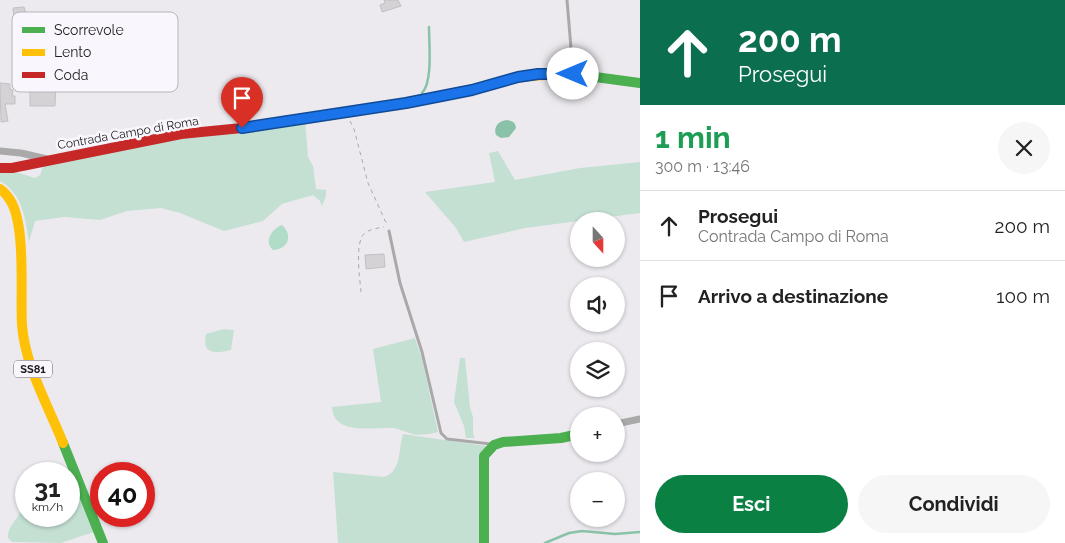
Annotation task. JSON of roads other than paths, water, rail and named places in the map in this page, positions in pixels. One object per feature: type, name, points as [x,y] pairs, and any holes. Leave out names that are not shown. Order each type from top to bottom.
[{"type":"street","name":"Contrada Campo di Roma","points":[[0,168],[12,168],[181,134],[242,128],[406,103],[538,74],[573,74],[640,84]]},
{"type":"street","points":[[0,151],[21,153],[49,160]]},
{"type":"street","name":"SS81","points":[[0,189],[11,199],[20,234],[22,327],[34,372],[103,543]]},
{"type":"street","points":[[625,422],[640,419]]},
{"type":"street","points":[[484,543],[484,456],[494,445],[502,442],[570,436]]},
{"type":"lane","points":[[567,0],[573,74]]},
{"type":"lane","points":[[389,231],[400,283],[422,352],[442,433],[447,438],[494,445]]},
{"type":"waterway","points":[[422,93],[428,80],[429,72],[429,27]]},
{"type":"waterway","points":[[545,543],[569,533],[582,531],[615,534],[640,532]]}]
